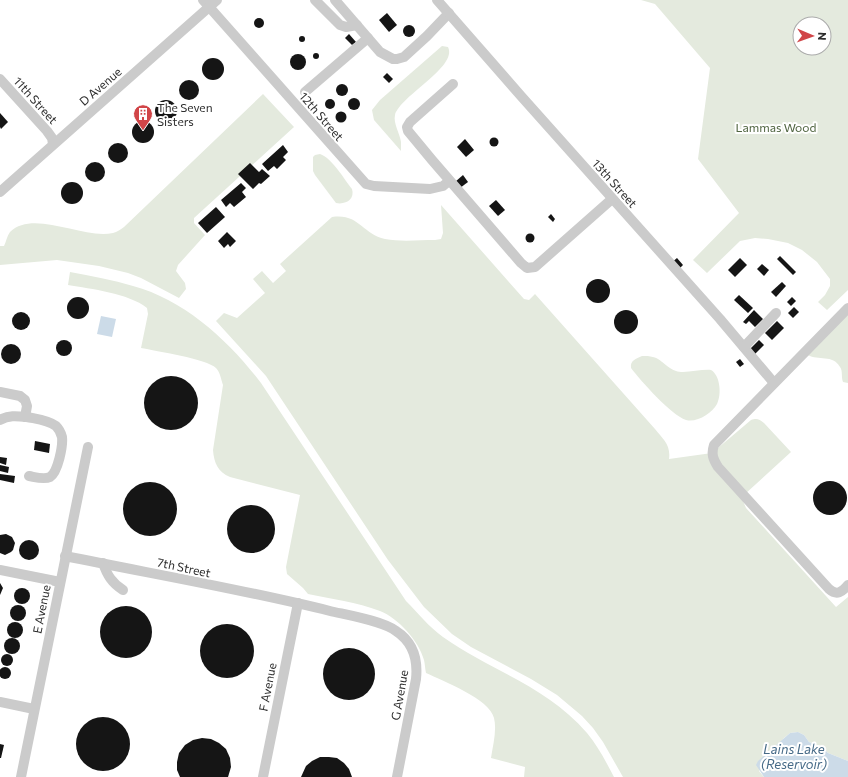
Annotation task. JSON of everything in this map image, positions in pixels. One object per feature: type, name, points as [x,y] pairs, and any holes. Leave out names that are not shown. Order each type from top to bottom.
[{"type":"lane","points":[[315,0],[340,25],[346,27],[357,25]]},
{"type":"lane","points":[[335,0],[384,55],[393,59],[401,58],[415,47],[449,13]]},
{"type":"lane","name":"13th Street","points":[[437,0],[744,346],[774,382]]},
{"type":"lane","name":"D Avenue","points":[[0,192],[37,160],[52,141],[210,2]]},
{"type":"lane","name":"12th Street","points":[[210,2],[366,184],[374,186],[430,189],[443,186],[449,181]]},
{"type":"lane","points":[[305,92],[368,38]]},
{"type":"lane","name":"11th Street","points":[[0,79],[46,131],[52,141]]},
{"type":"lane","points":[[453,84],[410,122],[407,127],[408,131],[449,181],[527,268],[535,267],[612,199]]},
{"type":"lane","points":[[848,308],[714,445],[713,450],[713,459],[718,467],[829,589],[835,593],[839,593],[848,585]]},
{"type":"lane","points":[[744,346],[776,313]]},
{"type":"lane","points":[[0,392],[20,396],[25,400],[27,406],[25,417]]},
{"type":"lane","points":[[0,420],[10,416],[25,417],[52,424],[60,431],[62,438],[57,465],[53,474],[48,478],[29,476]]},
{"type":"lane","name":"E Avenue","points":[[20,777],[88,447]]},
{"type":"lane","name":"7th Street","points":[[65,556],[298,603]]},
{"type":"lane","points":[[103,563],[109,577],[123,590]]},
{"type":"lane","points":[[0,570],[60,582]]},
{"type":"lane","name":"F Avenue","points":[[263,777],[298,603]]},
{"type":"lane","name":"G Avenue","points":[[298,603],[390,627],[402,636],[413,650],[417,672],[397,777]]},
{"type":"lane","points":[[0,702],[34,709]]},
{"type":"green space","name":"Lammas Wood","points":[[641,0],[848,0],[848,290],[827,310],[818,302],[825,295],[830,286],[830,279],[817,262],[802,250],[788,243],[755,238],[740,241],[707,273],[693,260],[739,213],[698,159],[710,68],[655,4]]},
{"type":"green space","points":[[442,46],[448,47],[449,55],[445,63],[399,107],[395,115],[395,121],[401,142],[401,151],[374,120],[372,110],[380,100]]},
{"type":"green space","points":[[263,94],[294,127],[194,218],[194,223],[205,235],[178,265],[176,271],[185,283],[186,289],[179,298],[141,278],[128,273],[99,266],[57,260],[0,265],[0,246],[4,246],[10,232],[20,226],[32,223],[45,224],[88,233],[101,234],[113,233],[120,230]]},
{"type":"green space","points":[[320,154],[338,169],[352,189],[352,196],[346,202],[336,203],[315,175],[313,171],[313,157]]},
{"type":"green space","points":[[441,205],[524,299],[529,300],[535,294],[666,442],[669,450],[669,459],[712,453],[751,420],[755,419],[764,423],[791,452],[745,494],[743,501],[746,508],[836,607],[848,597],[848,761],[828,753],[822,747],[809,742],[804,735],[798,732],[790,733],[784,738],[759,771],[764,777],[623,777],[603,742],[582,716],[557,695],[531,679],[471,647],[452,634],[424,607],[388,560],[266,376],[216,321],[224,313],[237,318],[265,293],[253,279],[262,271],[273,283],[286,271],[280,264],[332,217],[348,218],[355,221],[371,233],[385,239],[404,241],[435,240],[441,239],[443,233]]},
{"type":"green space","points":[[70,272],[102,278],[152,292],[188,312],[220,338],[235,352],[261,383],[406,601],[443,637],[480,660],[537,691],[571,717],[595,743],[614,777],[524,777],[525,767],[491,758],[495,727],[494,718],[491,711],[484,704],[465,691],[426,673],[424,660],[418,645],[401,625],[387,614],[371,608],[308,594],[287,574],[286,567],[300,495],[230,477],[220,470],[214,459],[213,450],[223,385],[216,368],[192,359],[141,348],[148,314],[147,308],[120,295],[68,285]]},
{"type":"green space","points":[[848,314],[848,383],[843,382],[841,369],[833,360],[808,355]]},
{"type":"green space","points":[[642,356],[654,357],[671,369],[679,372],[711,370],[714,372],[718,380],[720,390],[719,400],[715,407],[708,414],[699,419],[690,421],[672,412],[631,368],[632,361]]},
{"type":"water","points":[[101,316],[116,319],[112,337],[97,334]]},
{"type":"water","name":"Lains Lake (Reservoir)","points":[[798,732],[804,735],[809,742],[822,747],[828,753],[848,761],[848,777],[764,777],[756,765],[758,761],[790,733]]},
{"type":"building","points":[[387,13],[397,25],[389,32],[379,20]]},
{"type":"building","points":[[257,18],[261,18],[263,19],[263,27],[257,28],[254,25],[254,21]]},
{"type":"building","points":[[409,25],[413,27],[415,31],[413,35],[409,37],[405,35],[403,31],[405,27]]},
{"type":"building","points":[[349,34],[356,42],[352,45],[345,38]]},
{"type":"building","points":[[302,36],[305,39],[302,42],[299,39]]},
{"type":"building","points":[[316,53],[319,56],[316,59],[313,56]]},
{"type":"building","points":[[295,54],[301,54],[306,59],[304,68],[301,70],[295,70],[290,65],[290,59]]},
{"type":"building","points":[[213,58],[221,61],[224,69],[221,77],[213,80],[205,77],[202,69],[205,61]]},
{"type":"building","points":[[387,73],[393,79],[389,83],[383,77]]},
{"type":"building","points":[[189,80],[196,83],[199,90],[196,97],[189,100],[182,97],[179,90],[182,83]]},
{"type":"building","points":[[340,84],[344,84],[348,90],[344,96],[340,96],[336,92],[336,88]]},
{"type":"building","points":[[352,98],[356,98],[360,104],[356,110],[352,110],[348,106],[348,102]]},
{"type":"building","points":[[328,99],[332,99],[334,100],[334,108],[328,109],[325,106],[325,102]]},
{"type":"building","points":[[166,100],[174,103],[177,111],[174,119],[166,122],[158,119],[155,111],[158,103]]},
{"type":"building","points":[[339,112],[343,112],[345,113],[345,121],[339,122],[336,119],[336,115]]},
{"type":"building","points":[[0,113],[8,122],[1,129],[0,127]]},
{"type":"building","name":"The Seven Sisters","points":[[143,121],[151,124],[154,132],[151,140],[143,143],[135,140],[132,132],[135,124]]},
{"type":"building","points":[[492,138],[496,138],[498,142],[496,146],[492,146],[490,144],[490,140]]},
{"type":"building","points":[[465,139],[474,150],[466,157],[457,147]]},
{"type":"building","points":[[118,143],[125,146],[128,153],[125,160],[118,163],[111,160],[108,153],[111,146]]},
{"type":"building","points":[[283,145],[288,152],[283,157],[286,160],[277,169],[274,166],[268,171],[262,164]]},
{"type":"building","points":[[95,162],[102,165],[105,172],[102,179],[95,182],[88,179],[85,172],[88,165]]},
{"type":"building","points":[[250,163],[259,172],[262,169],[270,176],[253,189],[238,174]]},
{"type":"building","points":[[463,175],[468,182],[460,188],[455,182]]},
{"type":"building","points":[[72,182],[80,185],[83,193],[80,201],[72,204],[64,201],[61,193],[64,185]]},
{"type":"building","points":[[241,183],[246,188],[242,192],[246,197],[234,207],[230,203],[226,207],[221,200]]},
{"type":"building","points":[[496,200],[505,210],[498,216],[489,206]]},
{"type":"building","points":[[216,207],[225,217],[207,233],[198,223]]},
{"type":"building","points":[[551,214],[555,219],[553,222],[548,217]]},
{"type":"building","points":[[227,232],[236,241],[230,247],[228,244],[224,248],[218,241]]},
{"type":"building","points":[[530,233],[535,238],[530,243],[525,238]]},
{"type":"building","points":[[780,256],[796,272],[793,275],[777,259]]},
{"type":"building","points":[[677,258],[683,265],[678,270],[671,263]]},
{"type":"building","points":[[740,258],[747,265],[735,277],[728,270]]},
{"type":"building","points":[[762,264],[769,270],[764,276],[757,269]]},
{"type":"building","points":[[598,279],[607,282],[610,291],[607,300],[598,303],[589,300],[586,291],[589,282]]},
{"type":"building","points":[[782,282],[786,286],[776,297],[771,292]]},
{"type":"building","points":[[739,295],[753,308],[748,313],[734,300]]},
{"type":"building","points":[[78,297],[86,300],[89,308],[86,316],[78,319],[70,316],[67,308],[70,300]]},
{"type":"building","points":[[792,297],[796,301],[791,306],[787,302]]},
{"type":"building","points":[[794,307],[799,312],[793,318],[788,313]]},
{"type":"building","points":[[626,310],[631,311],[637,317],[637,327],[631,333],[626,334],[621,333],[615,327],[614,322],[615,317],[621,311]]},
{"type":"building","points":[[754,310],[763,319],[755,327],[749,321],[746,324],[743,322]]},
{"type":"building","points":[[17,312],[25,312],[30,317],[28,328],[25,330],[17,330],[12,325],[12,317]]},
{"type":"building","points":[[777,321],[784,328],[772,340],[765,333]]},
{"type":"building","points":[[61,340],[67,340],[72,345],[70,354],[67,356],[61,356],[56,351],[56,345]]},
{"type":"building","points":[[759,340],[764,345],[755,354],[750,349]]},
{"type":"building","points":[[11,344],[18,347],[21,354],[18,361],[11,364],[4,361],[1,354],[4,347]]},
{"type":"building","points":[[740,359],[744,364],[740,367],[736,362]]},
{"type":"building","points":[[166,376],[176,376],[190,384],[196,393],[198,403],[196,413],[190,422],[176,430],[166,430],[156,425],[149,418],[144,408],[144,398],[149,388],[156,381]]},
{"type":"building","points":[[35,441],[50,444],[49,453],[34,450]]},
{"type":"building","points":[[0,457],[7,458],[6,465],[0,463]]},
{"type":"building","points":[[0,465],[9,467],[8,473],[0,471]]},
{"type":"building","points":[[0,474],[15,476],[14,483],[0,480]]},
{"type":"building","points":[[830,481],[842,486],[847,498],[842,510],[830,515],[818,510],[813,498],[818,486]]},
{"type":"building","points":[[145,482],[155,482],[165,486],[173,494],[177,504],[177,514],[173,524],[165,532],[155,536],[145,536],[135,532],[127,524],[123,514],[123,504],[127,494],[135,486]]},
{"type":"building","points":[[251,505],[260,507],[268,512],[273,520],[275,529],[273,538],[268,546],[260,551],[251,553],[242,551],[234,546],[229,538],[227,529],[229,520],[234,512],[242,507]]},
{"type":"building","points":[[6,534],[12,537],[15,543],[13,550],[5,555],[0,553],[0,535]]},
{"type":"building","points":[[29,540],[36,543],[39,550],[36,557],[29,560],[22,557],[19,550],[22,543]]},
{"type":"building","points":[[0,583],[3,588],[0,595]]},
{"type":"building","points":[[22,588],[29,593],[30,596],[25,603],[22,604],[15,599],[14,596],[19,589]]},
{"type":"building","points":[[18,605],[24,607],[26,613],[24,619],[18,621],[12,619],[10,613],[12,607]]},
{"type":"building","points":[[126,606],[136,608],[144,614],[150,622],[152,632],[150,642],[144,650],[136,656],[126,658],[116,656],[108,650],[102,642],[100,632],[102,622],[108,614],[116,608]]},
{"type":"building","points":[[12,622],[18,622],[23,627],[21,636],[18,638],[12,638],[7,633],[7,627]]},
{"type":"building","points":[[222,624],[232,624],[242,628],[250,636],[254,646],[254,656],[250,666],[242,674],[232,678],[222,678],[212,674],[204,666],[200,656],[200,646],[204,636],[212,628]]},
{"type":"building","points":[[12,638],[18,640],[20,646],[18,652],[12,654],[6,652],[4,646],[6,640]]},
{"type":"building","points":[[344,648],[354,648],[368,655],[375,669],[375,679],[368,693],[354,700],[344,700],[334,696],[327,689],[323,679],[323,669],[327,659],[334,652]]},
{"type":"building","points":[[5,654],[9,654],[13,660],[9,666],[5,666],[1,662],[1,658]]},
{"type":"building","points":[[5,667],[9,669],[11,673],[9,677],[5,679],[1,677],[-1,673],[1,669]]},
{"type":"building","points":[[98,717],[108,717],[122,725],[128,734],[130,744],[128,754],[122,763],[108,771],[98,771],[88,766],[81,759],[76,749],[76,739],[81,729],[88,722]]},
{"type":"building","points":[[202,738],[211,739],[226,749],[230,758],[231,767],[228,777],[180,777],[177,770],[179,753],[185,745],[193,740]]},
{"type":"building","points":[[0,744],[4,745],[1,758],[0,758]]},
{"type":"building","points":[[320,757],[337,758],[349,769],[352,777],[301,777],[306,766]]},
{"type":"place","name":"The Seven Sisters","points":[[143,131]]}]
